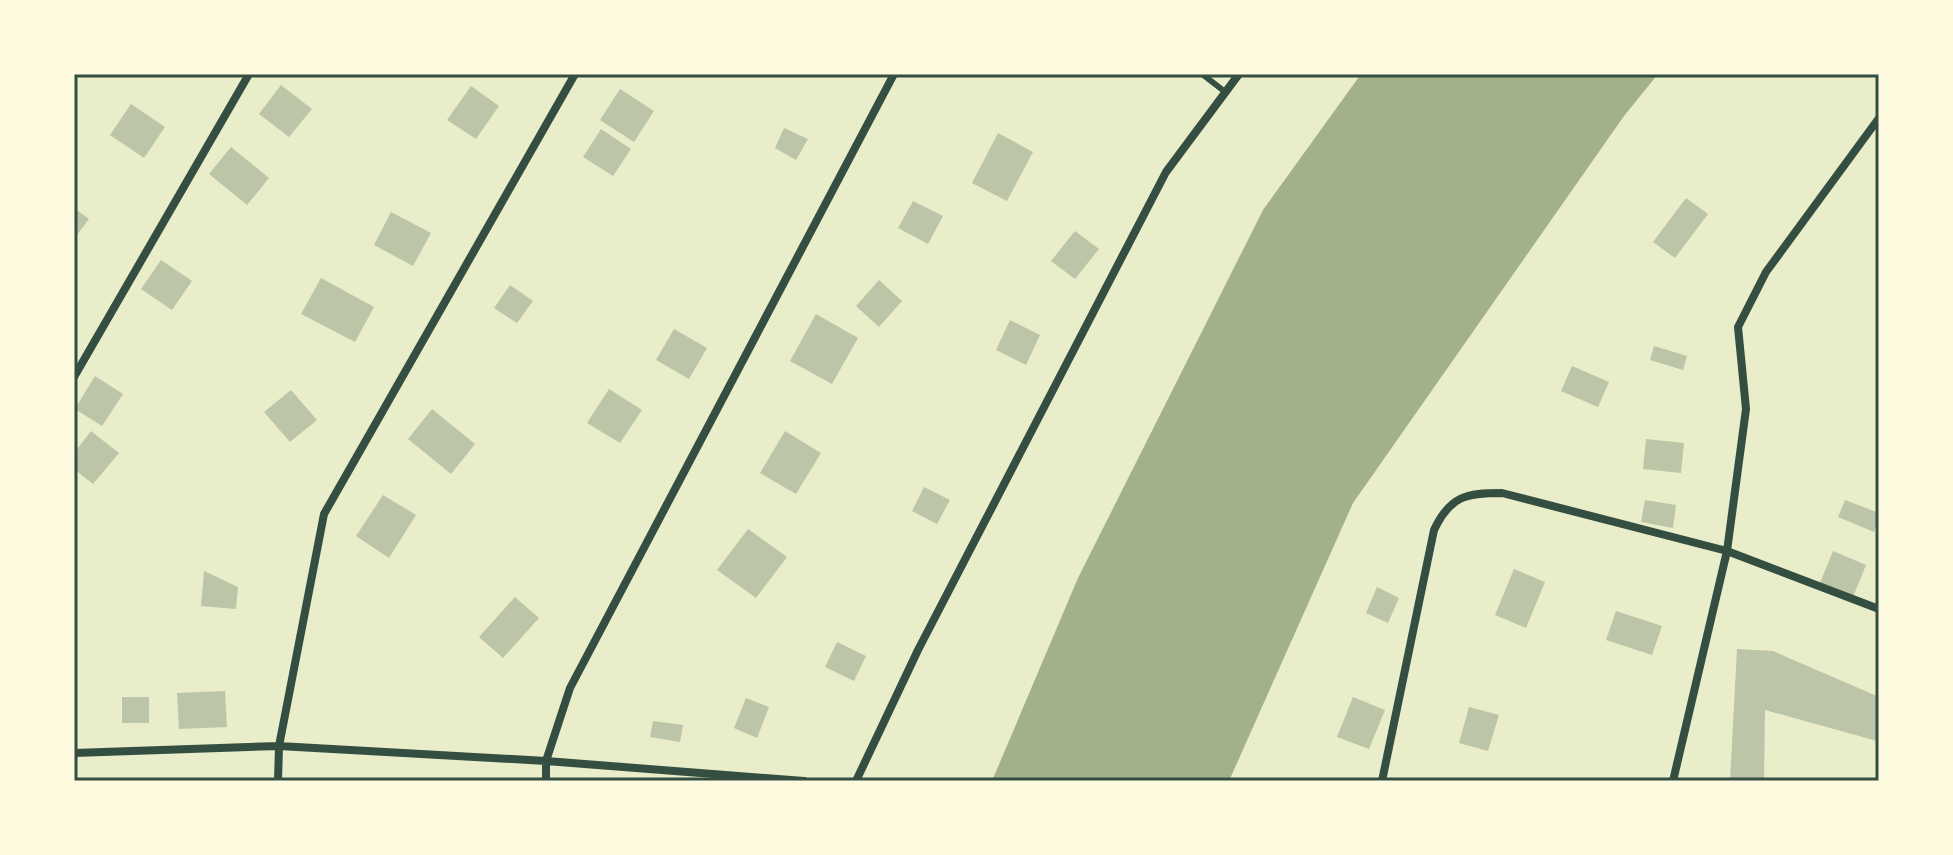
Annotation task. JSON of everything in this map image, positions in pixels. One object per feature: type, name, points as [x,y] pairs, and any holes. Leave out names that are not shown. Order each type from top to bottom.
[{"type":"street","points":[[74,377],[249,74]]},
{"type":"street","points":[[278,781],[279,746],[324,514],[575,74]]},
{"type":"street","points":[[546,781],[546,761],[570,688],[894,74]]},
{"type":"street","points":[[856,781],[925,636],[1166,172],[1239,74]]},
{"type":"street","points":[[1673,781],[1727,551],[1746,409],[1738,327],[1766,272],[1879,118]]},
{"type":"street","points":[[1382,781],[1434,530],[1442,513],[1457,500],[1478,493],[1502,493],[1727,551],[1879,609]]},
{"type":"street","points":[[74,753],[279,746],[546,761],[804,781]]},
{"type":"lane","points":[[1202,74],[1224,91]]},
{"type":"shaded area","points":[[1361,74],[1658,74],[1624,116],[1353,503],[1229,781],[992,781],[1078,578],[1263,210]]},
{"type":"building","points":[[281,85],[312,109],[289,137],[259,114]]},
{"type":"building","points":[[471,86],[499,106],[476,139],[447,120]]},
{"type":"building","points":[[620,89],[654,111],[634,142],[600,120]]},
{"type":"building","points":[[131,104],[165,127],[144,158],[110,135]]},
{"type":"building","points":[[784,128],[808,139],[796,160],[775,148]]},
{"type":"building","points":[[601,129],[631,149],[613,176],[583,157]]},
{"type":"building","points":[[998,133],[1033,152],[1007,201],[972,183]]},
{"type":"building","points":[[231,147],[269,178],[247,205],[209,174]]},
{"type":"building","points":[[1686,198],[1708,214],[1675,258],[1653,242]]},
{"type":"building","points":[[913,201],[943,216],[928,244],[898,228]]},
{"type":"building","points":[[74,208],[89,219],[74,239]]},
{"type":"building","points":[[391,212],[431,233],[413,266],[374,245]]},
{"type":"building","points":[[1075,231],[1099,249],[1075,279],[1051,261]]},
{"type":"building","points":[[161,260],[192,281],[172,310],[141,289]]},
{"type":"building","points":[[321,278],[374,307],[355,342],[301,314]]},
{"type":"building","points":[[879,280],[902,301],[879,327],[856,306]]},
{"type":"building","points":[[510,285],[533,301],[517,323],[494,308]]},
{"type":"building","points":[[816,314],[858,338],[832,384],[790,361]]},
{"type":"building","points":[[1010,320],[1040,335],[1026,365],[996,350]]},
{"type":"building","points":[[674,329],[707,348],[689,379],[656,360]]},
{"type":"building","points":[[1654,346],[1687,356],[1683,370],[1650,360]]},
{"type":"building","points":[[1572,366],[1609,382],[1598,407],[1561,391]]},
{"type":"building","points":[[95,376],[123,394],[102,426],[75,409]]},
{"type":"building","points":[[609,389],[642,410],[620,443],[587,423]]},
{"type":"building","points":[[291,390],[317,420],[290,442],[264,412]]},
{"type":"building","points":[[432,409],[475,444],[451,474],[408,439]]},
{"type":"building","points":[[91,431],[119,453],[93,484],[74,469],[74,453]]},
{"type":"building","points":[[785,431],[821,453],[796,494],[760,473]]},
{"type":"building","points":[[1646,439],[1684,443],[1681,473],[1643,469]]},
{"type":"building","points":[[924,487],[950,500],[937,524],[912,511]]},
{"type":"building","points":[[383,495],[416,515],[389,558],[356,536]]},
{"type":"building","points":[[1645,500],[1676,505],[1673,528],[1641,522]]},
{"type":"building","points":[[1845,500],[1879,513],[1874,532],[1838,517]]},
{"type":"building","points":[[748,529],[787,557],[756,598],[717,570]]},
{"type":"building","points":[[1833,551],[1866,565],[1853,597],[1820,583]]},
{"type":"building","points":[[1514,569],[1545,582],[1526,628],[1495,615]]},
{"type":"building","points":[[204,571],[238,587],[236,609],[201,606]]},
{"type":"building","points":[[1377,587],[1399,598],[1388,623],[1366,613]]},
{"type":"building","points":[[515,597],[539,618],[503,658],[479,637]]},
{"type":"building","points":[[1616,611],[1662,626],[1652,655],[1606,640]]},
{"type":"building","points":[[837,642],[866,656],[854,681],[825,667]]},
{"type":"building","points":[[1737,649],[1773,651],[1879,697],[1877,741],[1765,710],[1764,781],[1730,781]]},
{"type":"building","points":[[225,691],[227,727],[179,729],[177,693]]},
{"type":"building","points":[[122,697],[149,697],[149,723],[122,723]]},
{"type":"building","points":[[1353,697],[1385,710],[1369,749],[1337,737]]},
{"type":"building","points":[[746,698],[769,707],[757,738],[734,728]]},
{"type":"building","points":[[1469,707],[1499,715],[1488,751],[1459,743]]},
{"type":"building","points":[[653,721],[683,725],[680,742],[650,737]]}]
